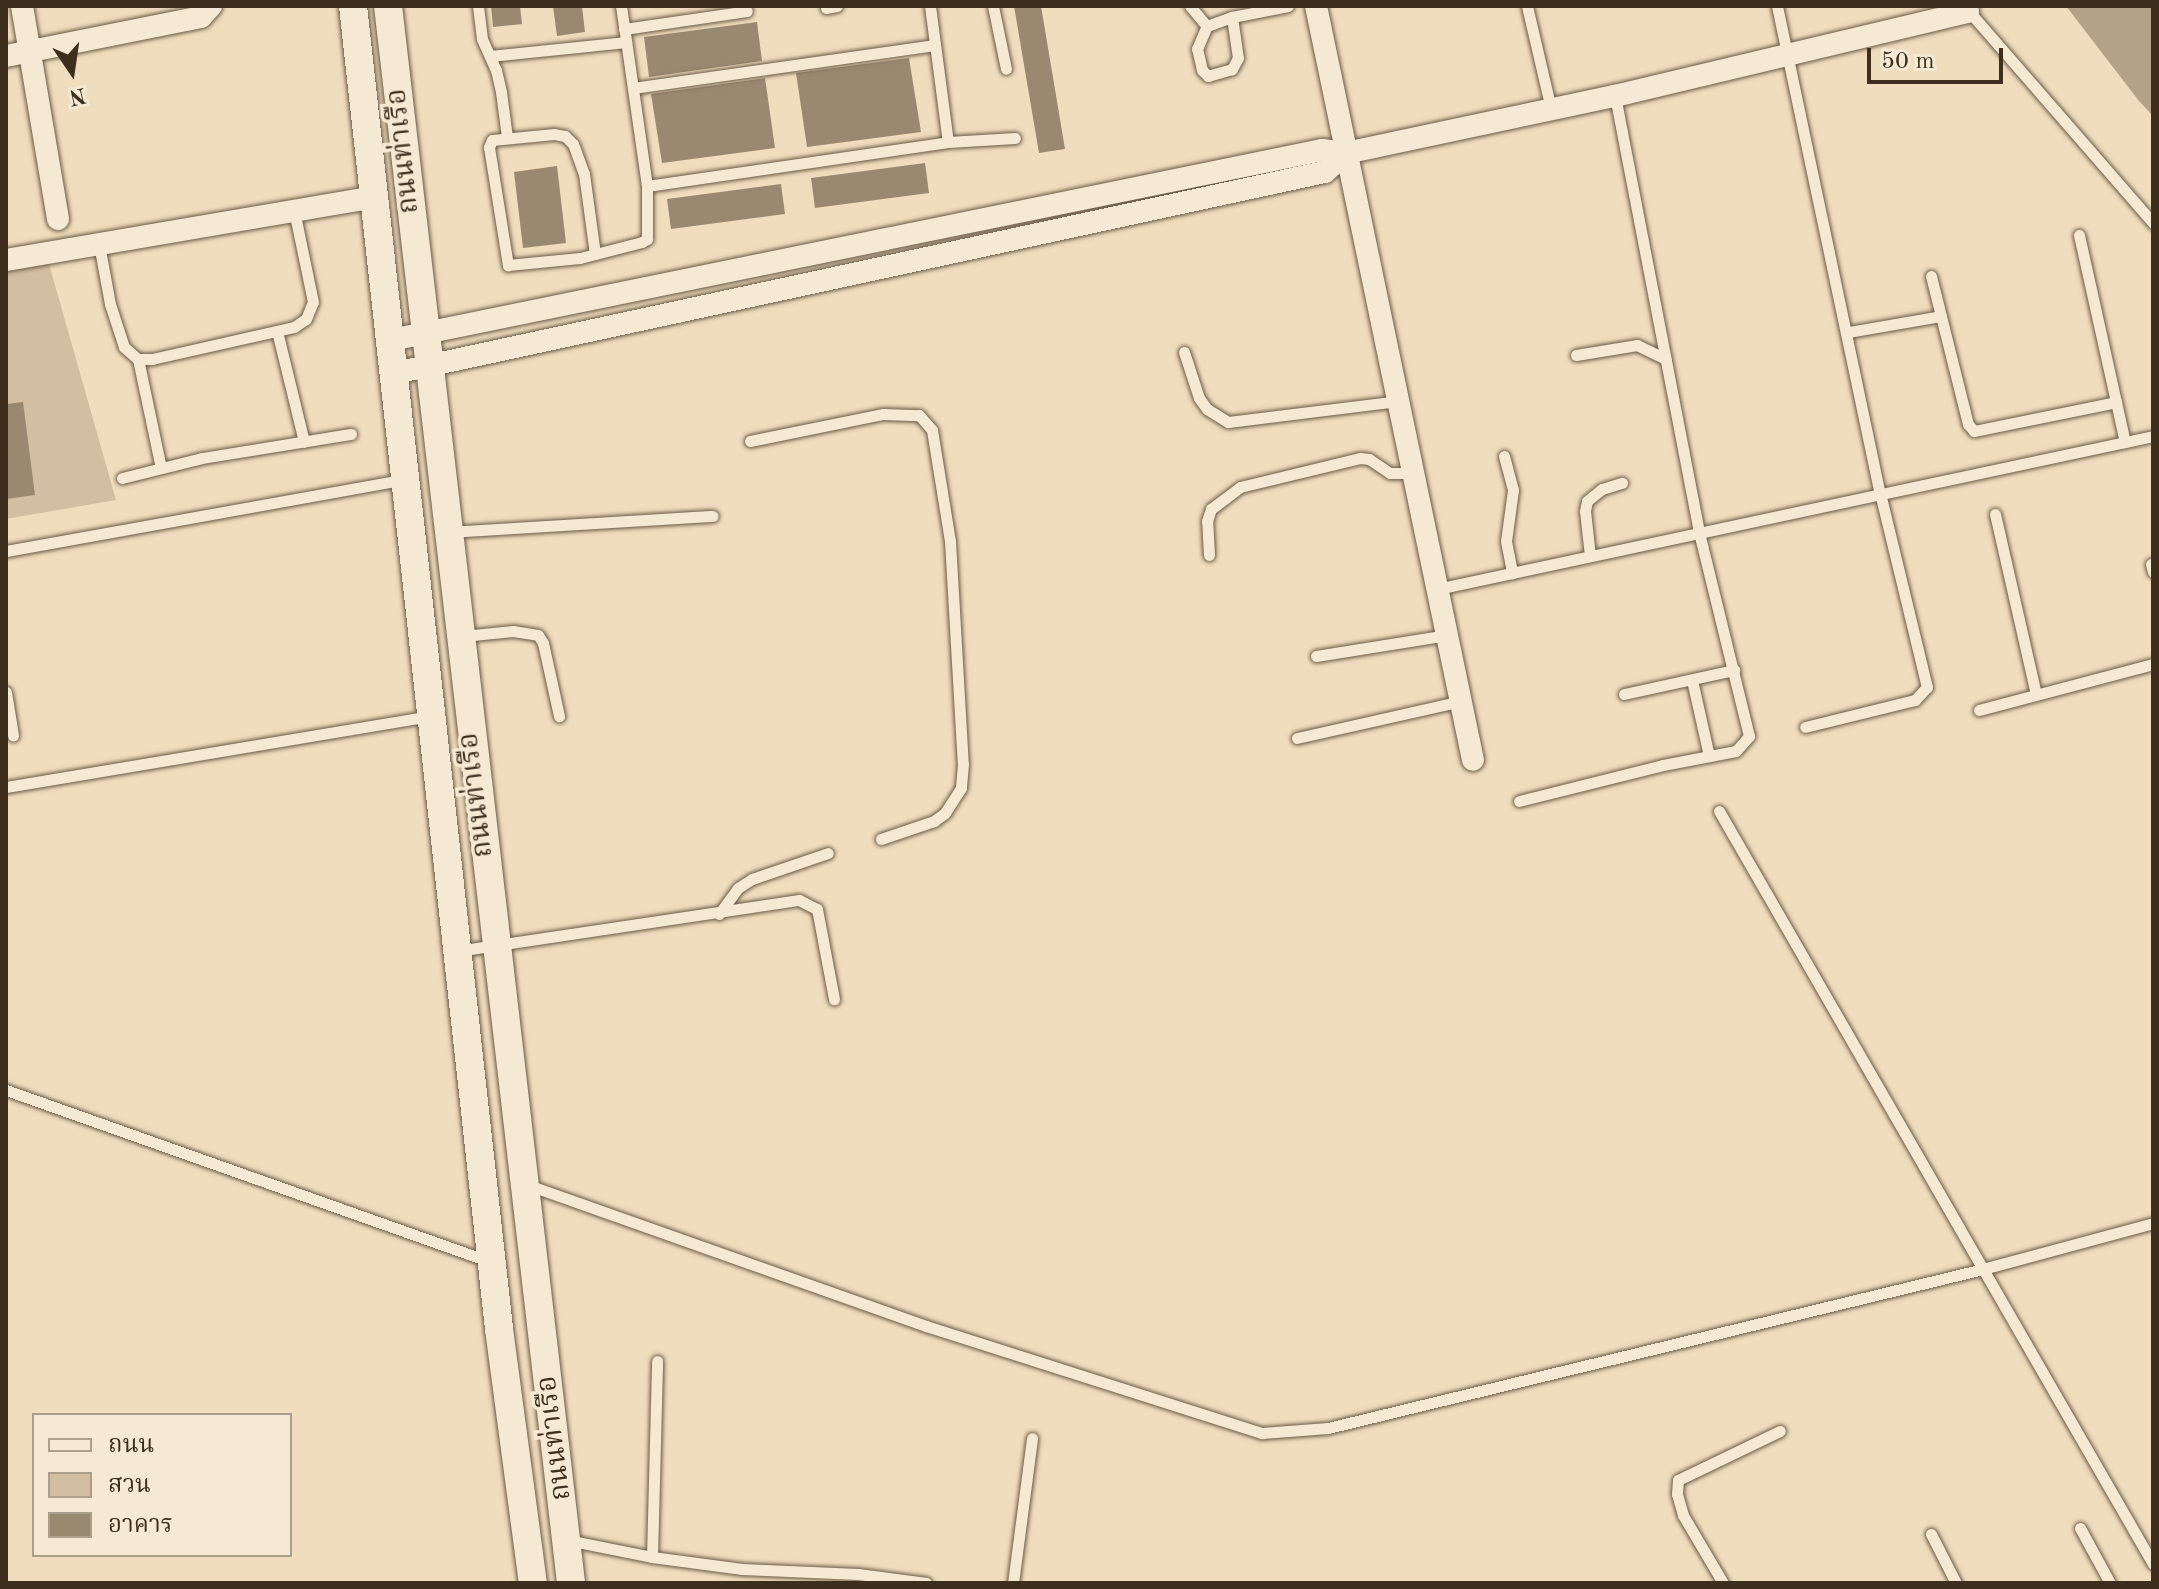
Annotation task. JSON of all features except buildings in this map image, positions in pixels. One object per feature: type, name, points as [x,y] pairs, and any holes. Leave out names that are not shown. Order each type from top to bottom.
[{"type":"street","points":[[22,6],[58,219]]},
{"type":"street","points":[[6,56],[201,17],[211,6]]},
{"type":"street","name":"ถนนท่าเรือ","points":[[353,6],[491,1262],[533,1583]]},
{"type":"street","name":"ถนนท่าเรือ","points":[[388,6],[458,637],[571,1583]]},
{"type":"street","points":[[1316,6],[1473,760]]},
{"type":"street","points":[[391,340],[1306,153],[1322,150],[1346,153],[1788,56],[1966,9]]},
{"type":"street","points":[[395,373],[1325,172],[1346,153]]},
{"type":"street","points":[[6,260],[374,197]]},
{"type":"lane","points":[[478,6],[482,39],[501,92],[507,137]]},
{"type":"lane","points":[[595,254],[584,174],[573,144],[565,136],[554,134],[492,140],[489,147],[508,265],[595,254],[647,239],[647,186],[621,6]]},
{"type":"lane","points":[[930,6],[948,142]]},
{"type":"lane","points":[[993,6],[1006,69]]},
{"type":"lane","points":[[1190,6],[1207,26]]},
{"type":"lane","points":[[1232,17],[1238,58],[1224,74],[1211,76],[1202,70],[1198,43],[1207,26],[1232,17],[1288,6]]},
{"type":"lane","points":[[1527,6],[1551,109]]},
{"type":"lane","points":[[1777,6],[1849,332],[1880,493],[1927,687],[1915,700],[1805,727]]},
{"type":"lane","points":[[1966,9],[2153,223]]},
{"type":"lane","points":[[624,29],[747,11]]},
{"type":"lane","points":[[490,56],[626,42]]},
{"type":"lane","points":[[633,88],[935,45]]},
{"type":"lane","points":[[1519,801],[1736,751],[1749,736],[1699,532],[1615,96]]},
{"type":"lane","points":[[647,186],[948,142],[1015,138]]},
{"type":"lane","points":[[138,359],[294,327],[306,319],[313,302],[294,210]]},
{"type":"lane","points":[[2079,235],[2125,442]]},
{"type":"lane","points":[[99,244],[110,304],[124,347],[138,359],[161,468]]},
{"type":"lane","points":[[1931,276],[1968,424],[1974,431],[2116,402]]},
{"type":"lane","points":[[1849,332],[1941,316]]},
{"type":"lane","points":[[277,331],[304,442]]},
{"type":"lane","points":[[1576,355],[1637,345],[1666,359]]},
{"type":"lane","points":[[1184,352],[1199,398],[1207,409],[1228,422],[1398,401]]},
{"type":"lane","points":[[750,441],[883,414],[919,415],[932,430],[950,541],[963,764],[961,788],[945,813],[934,821],[881,839]]},
{"type":"lane","points":[[122,478],[161,468],[351,434]]},
{"type":"lane","points":[[1437,589],[2153,436]]},
{"type":"lane","points":[[1504,456],[1513,490],[1506,541],[1512,573]]},
{"type":"lane","points":[[1209,555],[1207,521],[1211,509],[1240,487],[1360,458],[1369,459],[1390,473],[1413,473]]},
{"type":"lane","points":[[6,551],[405,479]]},
{"type":"lane","points":[[1590,556],[1585,511],[1587,501],[1602,489],[1622,483]]},
{"type":"lane","points":[[1995,514],[2036,694]]},
{"type":"lane","points":[[446,532],[563,528],[713,516]]},
{"type":"lane","points":[[458,637],[513,631],[538,635],[543,643],[559,716]]},
{"type":"lane","points":[[1316,656],[1447,635]]},
{"type":"lane","points":[[1979,710],[2153,664]]},
{"type":"lane","points":[[1624,694],[1734,670]]},
{"type":"lane","points":[[1692,680],[1709,756]]},
{"type":"lane","points":[[6,692],[13,735]]},
{"type":"lane","points":[[1297,738],[1461,701]]},
{"type":"lane","points":[[6,787],[431,716]]},
{"type":"lane","points":[[1719,811],[2153,1564]]},
{"type":"lane","points":[[719,914],[738,888],[752,879],[828,853]]},
{"type":"lane","points":[[456,951],[799,900],[817,909],[834,999]]},
{"type":"lane","points":[[6,1090],[491,1262]]},
{"type":"lane","points":[[524,1184],[926,1326],[1262,1433],[1328,1428],[1983,1269],[2153,1223]]},
{"type":"lane","points":[[652,1557],[657,1361]]},
{"type":"lane","points":[[1723,1583],[1683,1515],[1677,1494],[1678,1480],[1780,1431]]},
{"type":"lane","points":[[1013,1583],[1032,1438]]},
{"type":"lane","points":[[2080,1528],[2110,1583]]},
{"type":"lane","points":[[1931,1534],[1956,1583]]},
{"type":"lane","points":[[567,1540],[652,1557],[742,1569],[858,1574],[926,1583]]},
{"type":"green space","points":[[49,264],[116,500],[6,519],[6,272]]},
{"type":"shaded area","points":[[2066,6],[2153,6],[2153,116],[2139,101]]}]
